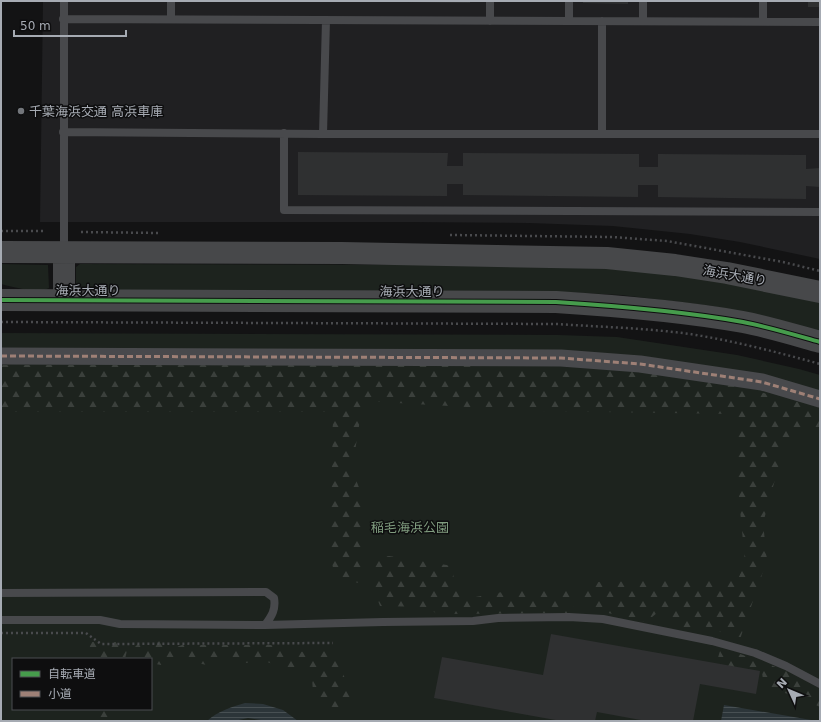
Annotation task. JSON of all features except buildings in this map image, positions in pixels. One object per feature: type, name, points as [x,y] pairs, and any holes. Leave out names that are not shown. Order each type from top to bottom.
[{"type":"street","name":"海浜大通り","points":[[1,252],[334,253],[607,258],[720,271],[820,292]]},
{"type":"street","points":[[64,252],[64,300]]},
{"type":"street","name":"海浜大通り","points":[[1,300],[556,302],[640,308],[743,322],[820,342]]},
{"type":"street","points":[[1,356],[561,358],[640,364],[762,382],[820,399]]},
{"type":"lane","points":[[64,1],[64,252]]},
{"type":"lane","points":[[171,1],[171,19]]},
{"type":"lane","points":[[490,1],[490,20]]},
{"type":"lane","points":[[569,1],[569,21]]},
{"type":"lane","points":[[643,1],[643,21]]},
{"type":"lane","points":[[763,1],[763,22]]},
{"type":"lane","points":[[64,19],[820,22]]},
{"type":"lane","points":[[323,134],[326,20]]},
{"type":"lane","points":[[602,21],[602,134]]},
{"type":"lane","points":[[63,132],[323,134],[820,134]]},
{"type":"lane","points":[[284,133],[284,210],[820,212]]},
{"type":"lane","points":[[1,593],[266,592],[274,598],[275,606],[272,616],[265,625]]},
{"type":"lane","points":[[1,620],[100,620],[120,624],[265,625],[473,621],[498,618],[569,617],[603,619],[712,641],[755,653],[786,666],[820,684]]},
{"type":"path","points":[[1,231],[46,232]]},
{"type":"path","points":[[1,322],[557,324],[689,334],[744,344],[820,364]]},
{"type":"path","points":[[1,633],[86,633],[101,644],[332,643]]},
{"type":"shaded area","points":[[43,1],[820,1],[820,259],[740,242],[690,234],[613,226],[529,223],[408,222],[40,222]]},
{"type":"shaded area","points":[[245,703],[263,704],[283,710],[298,721],[268,721],[248,718],[234,721],[207,721],[220,712]]},
{"type":"shaded area","points":[[724,705],[817,721],[721,721]]},
{"type":"green space","points":[[1,264],[48,265],[49,288],[45,290],[33,290],[1,284]]},
{"type":"green space","points":[[80,264],[539,265],[665,272],[768,290],[820,303],[820,331],[712,306],[621,295],[562,292],[80,291],[76,288],[76,267]]},
{"type":"green space","name":"稲毛海浜公園","points":[[1,333],[558,335],[617,337],[737,355],[820,375],[820,721],[1,721]]},
{"type":"green space","points":[[1,365],[463,365],[542,372],[604,367],[727,383],[820,408],[820,431],[809,428],[786,440],[763,523],[767,560],[740,639],[704,626],[690,631],[670,622],[663,608],[646,622],[583,607],[584,591],[596,582],[738,579],[745,562],[737,478],[735,414],[535,411],[363,401],[352,470],[362,495],[363,584],[337,578],[330,559],[333,412],[1,412]]},
{"type":"green space","points":[[389,556],[453,566],[454,589],[465,599],[513,590],[576,591],[572,613],[437,614],[427,607],[380,606],[372,586],[372,559]]},
{"type":"green space","points":[[141,641],[161,641],[169,650],[182,645],[278,645],[286,652],[336,651],[351,698],[342,708],[324,706],[313,693],[312,677],[306,668],[291,670],[255,658],[247,663],[226,659],[207,665],[177,659],[161,665],[152,663],[152,658],[141,658],[133,649]]},
{"type":"green space","points":[[91,642],[129,642],[125,658],[86,658]]},
{"type":"green space","points":[[721,647],[787,671],[820,691],[820,707],[797,696],[764,688],[762,672],[716,665]]},
{"type":"green space","points":[[86,710],[110,710],[109,721],[86,721]]},
{"type":"marked path","points":[[1,356],[561,358],[640,364],[762,382],[820,399]]},
{"type":"cycle path","points":[[1,300],[556,302],[650,309],[720,318],[762,326],[820,342]]},
{"type":"place","name":"千葉海浜交通 高浜車庫","points":[[21,111]]}]
